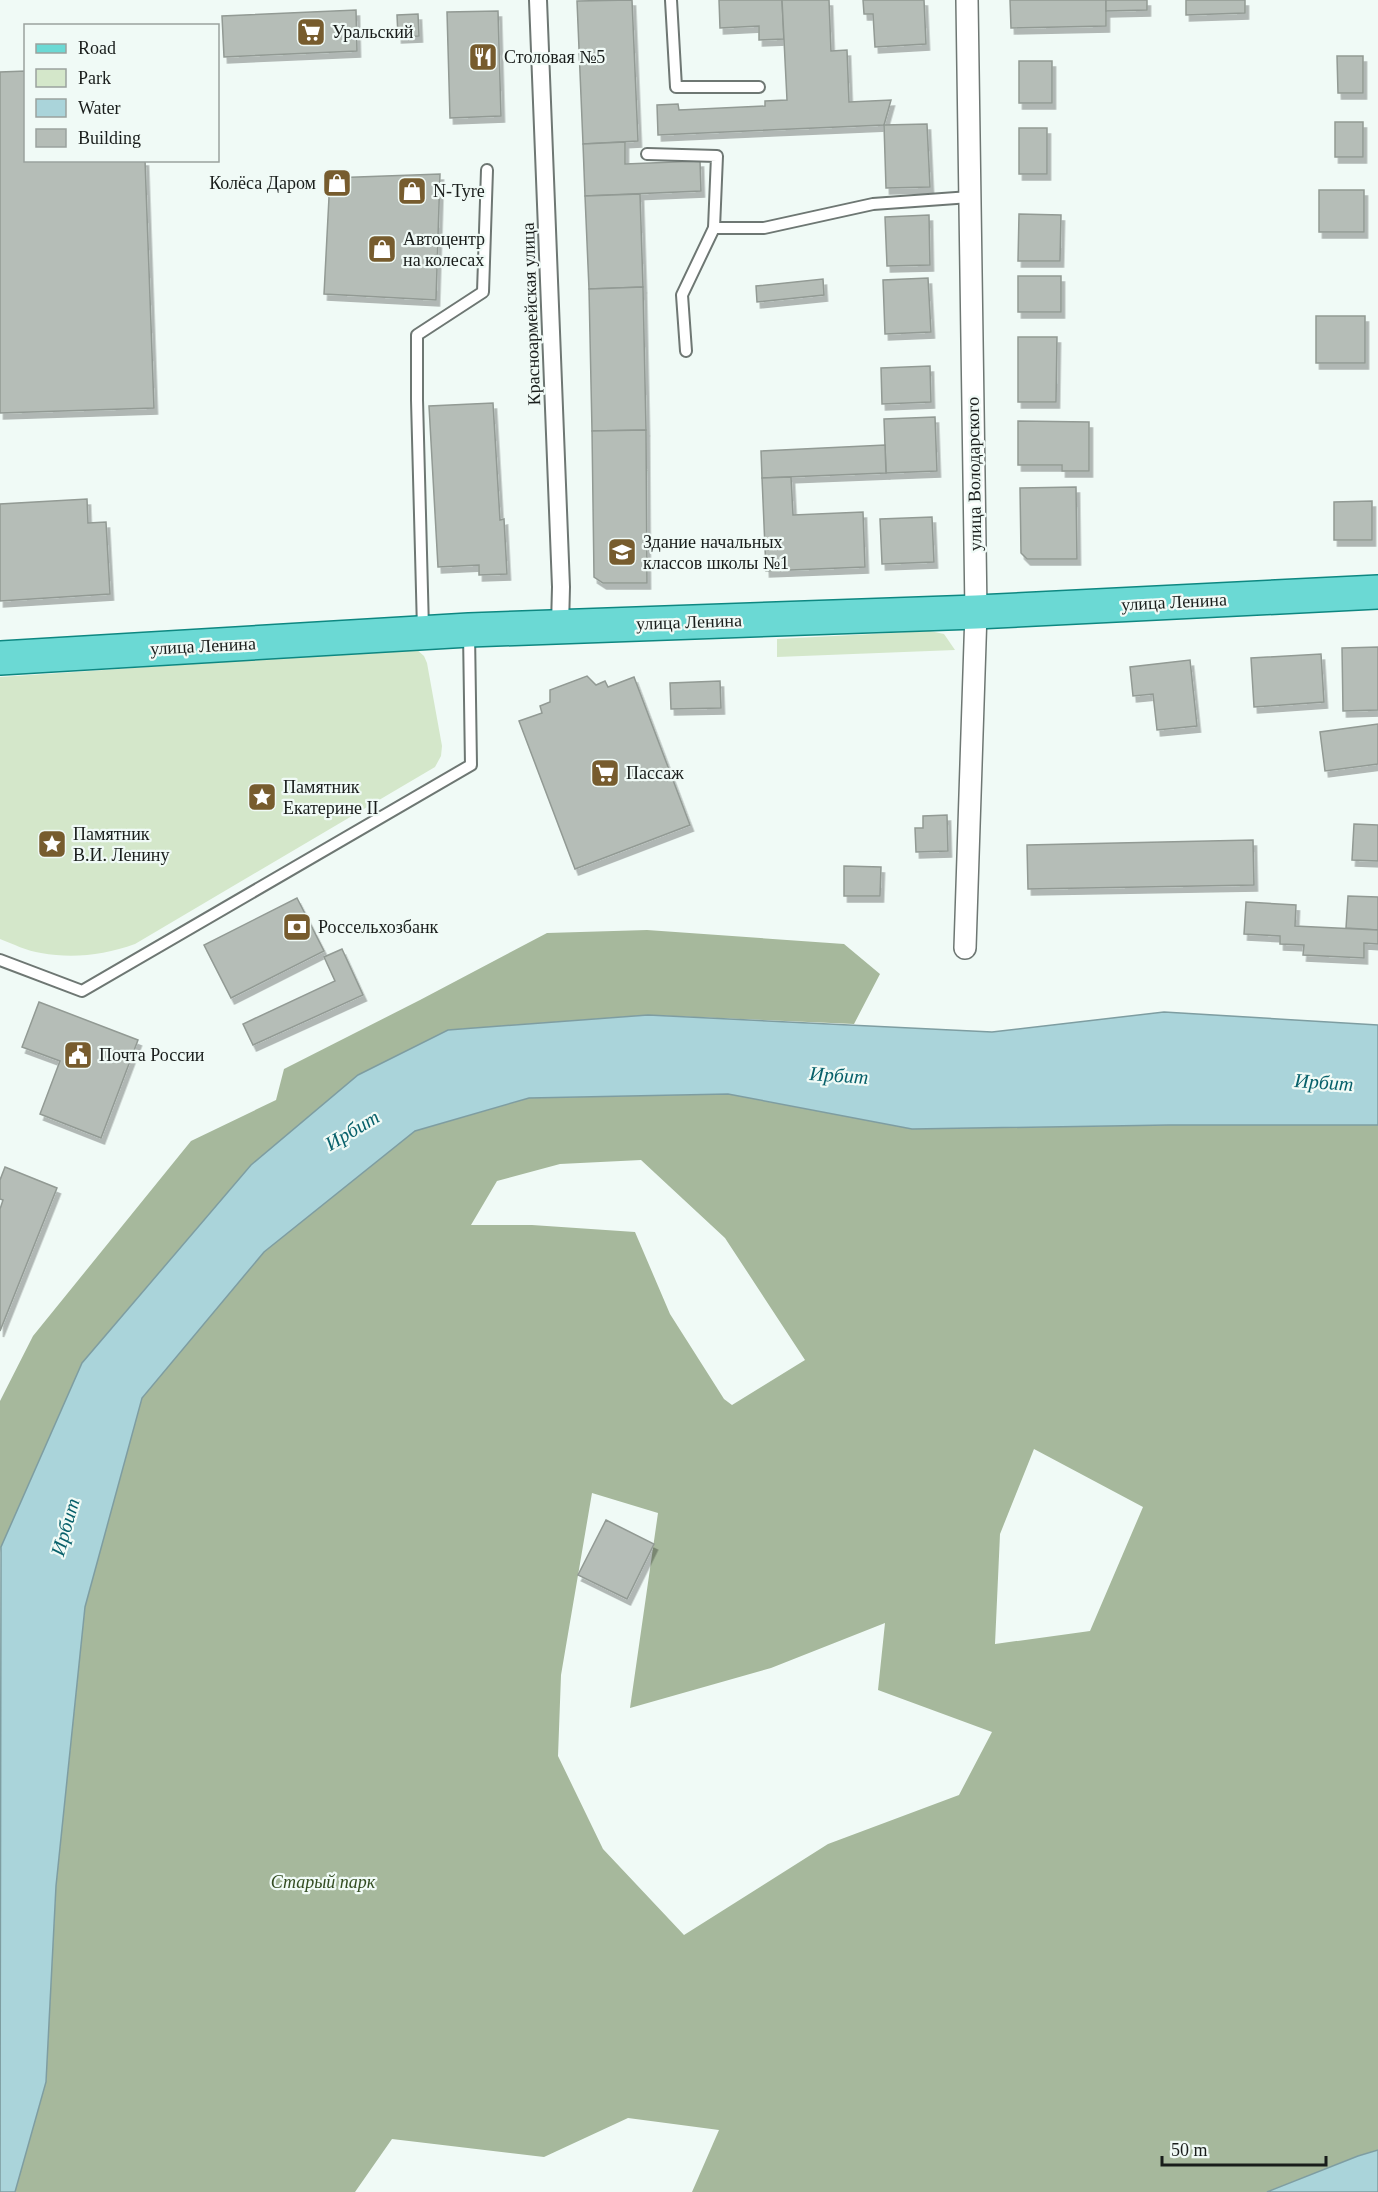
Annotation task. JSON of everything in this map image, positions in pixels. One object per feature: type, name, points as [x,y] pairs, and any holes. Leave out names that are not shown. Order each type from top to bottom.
[{"type":"main road","name":"улица Ленина","points":[[0,658],[469,630],[976,612],[1378,592]]},
{"type":"street","name":"Красноармейская улица","points":[[538,0],[561,587],[560,626]]},
{"type":"street","name":"улица Володарского","points":[[965,948],[976,612],[967,0]]},
{"type":"lane","points":[[671,0],[676,87],[759,87]]},
{"type":"lane","points":[[647,154],[717,156],[714,228],[682,295],[686,351]]},
{"type":"lane","points":[[423,633],[417,335],[483,292],[487,170]]},
{"type":"lane","points":[[714,228],[765,228],[873,204],[970,197]]},
{"type":"lane","points":[[0,960],[82,991],[471,765],[469,630]]},
{"type":"green space","points":[[930,631],[944,634],[955,650],[777,657],[777,639]]},
{"type":"green space","points":[[416,649],[424,656],[427,663],[442,746],[441,756],[435,767],[135,944],[112,951],[65,956],[36,952],[0,939],[0,677]]},
{"type":"green space","points":[[647,930],[844,944],[880,974],[854,1024],[648,1015],[448,1030],[358,1075],[251,1165],[82,1363],[0,1553],[0,1401],[33,1336],[191,1141],[276,1100],[284,1069],[547,933]]},
{"type":"green space","name":"Старый парк","points":[[728,1094],[912,1129],[1378,1125],[1378,2150],[1267,2192],[692,2192],[719,2130],[628,2118],[544,2157],[392,2139],[355,2192],[15,2192],[46,2082],[56,1886],[85,1607],[142,1398],[264,1252],[415,1131],[529,1098]],"holes":[[[641,1160],[725,1238],[805,1360],[732,1405],[724,1399],[670,1314],[635,1232],[532,1225],[471,1225],[497,1181],[560,1164]],[[1034,1449],[1143,1507],[1090,1631],[995,1644],[1000,1534]],[[592,1493],[658,1513],[630,1708],[771,1668],[885,1623],[878,1690],[992,1732],[959,1795],[828,1844],[684,1935],[603,1849],[558,1756],[561,1675]]]},
{"type":"water","name":"Ирбит","points":[[1164,1012],[1378,1025],[1378,1125],[912,1129],[728,1094],[529,1098],[415,1131],[264,1252],[142,1398],[85,1607],[56,1886],[46,2082],[15,2192],[0,2192],[1,1547],[82,1363],[251,1165],[358,1075],[448,1030],[648,1015],[992,1032]]},
{"type":"water","points":[[1378,2150],[1378,2192],[1267,2192],[1358,2156]]},
{"type":"building","points":[[632,0],[638,141],[583,144],[577,1]]},
{"type":"building","points":[[719,0],[782,0],[784,39],[759,40],[759,26],[720,28]]},
{"type":"building","points":[[782,0],[829,0],[831,51],[847,50],[849,102],[891,100],[884,125],[658,135],[657,105],[678,104],[679,110],[765,106],[765,101],[787,100]]},
{"type":"building","points":[[863,0],[924,0],[926,44],[875,47],[873,14],[864,14]]},
{"type":"building","points":[[1010,0],[1106,0],[1106,26],[1011,28]]},
{"type":"building","points":[[1106,0],[1147,0],[1147,10],[1106,11]]},
{"type":"building","points":[[1186,0],[1245,0],[1245,13],[1186,15]]},
{"type":"building","points":[[356,10],[357,51],[224,57],[222,16]]},
{"type":"building","points":[[498,11],[501,116],[450,118],[447,12]]},
{"type":"building","points":[[418,14],[419,36],[398,37],[397,15]]},
{"type":"building","points":[[1337,56],[1363,56],[1363,93],[1338,93]]},
{"type":"building","points":[[1019,61],[1052,61],[1052,103],[1019,103]]},
{"type":"building","points":[[24,71],[24,162],[145,162],[154,408],[0,413],[0,72]]},
{"type":"building","points":[[1335,122],[1363,122],[1363,157],[1335,157]]},
{"type":"building","points":[[927,124],[930,187],[886,188],[884,125]]},
{"type":"building","points":[[1019,128],[1047,128],[1047,174],[1019,174]]},
{"type":"building","points":[[625,142],[625,164],[700,161],[701,191],[585,196],[583,144]]},
{"type":"building","points":[[440,174],[436,300],[324,294],[330,178]]},
{"type":"building","points":[[1319,190],[1364,190],[1364,232],[1319,232]]},
{"type":"building","points":[[640,194],[643,287],[589,289],[585,196]]},
{"type":"building","points":[[1019,214],[1061,215],[1060,261],[1018,261]]},
{"type":"building","points":[[929,215],[930,265],[887,266],[885,217]]},
{"type":"building","points":[[1018,276],[1061,276],[1061,312],[1018,312]]},
{"type":"building","points":[[928,278],[931,332],[885,334],[883,280]]},
{"type":"building","points":[[823,279],[824,295],[757,302],[756,286]]},
{"type":"building","points":[[643,287],[646,430],[592,431],[589,289]]},
{"type":"building","points":[[1316,316],[1365,316],[1365,363],[1316,363]]},
{"type":"building","points":[[1018,337],[1057,337],[1056,402],[1018,402]]},
{"type":"building","points":[[930,366],[931,402],[882,404],[881,368]]},
{"type":"building","points":[[493,403],[500,520],[504,519],[507,574],[479,575],[479,565],[438,567],[429,406]]},
{"type":"building","points":[[935,417],[937,471],[886,473],[884,419]]},
{"type":"building","points":[[1018,421],[1089,422],[1089,471],[1062,471],[1062,465],[1018,465]]},
{"type":"building","points":[[646,430],[647,583],[603,583],[594,577],[592,431]]},
{"type":"building","points":[[885,445],[886,473],[762,478],[761,451]]},
{"type":"building","points":[[791,477],[793,515],[863,512],[865,567],[766,571],[762,478]]},
{"type":"building","points":[[1076,487],[1077,559],[1027,559],[1021,553],[1020,488]]},
{"type":"building","points":[[87,499],[88,523],[106,522],[110,594],[0,601],[0,504]]},
{"type":"building","points":[[1372,501],[1372,540],[1334,540],[1334,502]]},
{"type":"building","points":[[932,517],[934,562],[882,564],[880,519]]},
{"type":"building","points":[[1378,647],[1378,710],[1343,711],[1342,648]]},
{"type":"building","points":[[1321,654],[1324,702],[1254,707],[1251,658]]},
{"type":"building","points":[[1190,660],[1197,726],[1157,730],[1153,694],[1133,696],[1130,667]]},
{"type":"building","name":"Пассаж","points":[[587,676],[596,685],[605,681],[608,687],[634,677],[690,825],[575,869],[519,721],[542,713],[540,706],[550,702],[550,690]]},
{"type":"building","points":[[720,681],[721,708],[671,709],[670,683]]},
{"type":"building","points":[[1378,724],[1378,764],[1325,771],[1320,732]]},
{"type":"building","points":[[947,815],[948,851],[916,852],[915,828],[923,828],[923,816]]},
{"type":"building","points":[[1354,824],[1378,825],[1378,861],[1352,860]]},
{"type":"building","points":[[1253,840],[1254,885],[1028,889],[1027,845]]},
{"type":"building","points":[[844,866],[881,867],[880,896],[844,896]]},
{"type":"building","points":[[1348,896],[1378,897],[1378,930],[1346,928]]},
{"type":"building","points":[[297,898],[324,951],[231,998],[204,945]]},
{"type":"building","points":[[1246,902],[1296,905],[1295,926],[1378,930],[1378,944],[1364,943],[1364,958],[1303,955],[1304,945],[1280,944],[1280,936],[1244,934]]},
{"type":"building","points":[[342,949],[363,995],[253,1045],[243,1024],[335,981],[324,957]]},
{"type":"building","points":[[39,1002],[138,1040],[101,1138],[40,1114],[60,1061],[22,1047]]},
{"type":"building","points":[[5,1167],[57,1188],[0,1331],[0,1209],[3,1200],[0,1199],[0,1180]]},
{"type":"building","points":[[606,1520],[654,1544],[627,1599],[578,1575]]},
{"type":"place","name":"Уральский","points":[[311,32]]},
{"type":"place","name":"Столовая №5","points":[[483,57]]},
{"type":"place","name":"Колёса Даром","points":[[337,183]]},
{"type":"place","name":"N-Tyre","points":[[412,191]]},
{"type":"place","name":"Автоцентр на колесах","points":[[382,249]]},
{"type":"place","name":"Здание начальных классов школы №1","points":[[622,552]]},
{"type":"place","name":"Пассаж","points":[[605,773]]},
{"type":"place","name":"Памятник Екатерине II","points":[[262,797]]},
{"type":"place","name":"Памятник В.И. Ленину","points":[[52,844]]},
{"type":"place","name":"Россельхозбанк","points":[[297,927]]},
{"type":"place","name":"Почта России","points":[[78,1055]]}]
